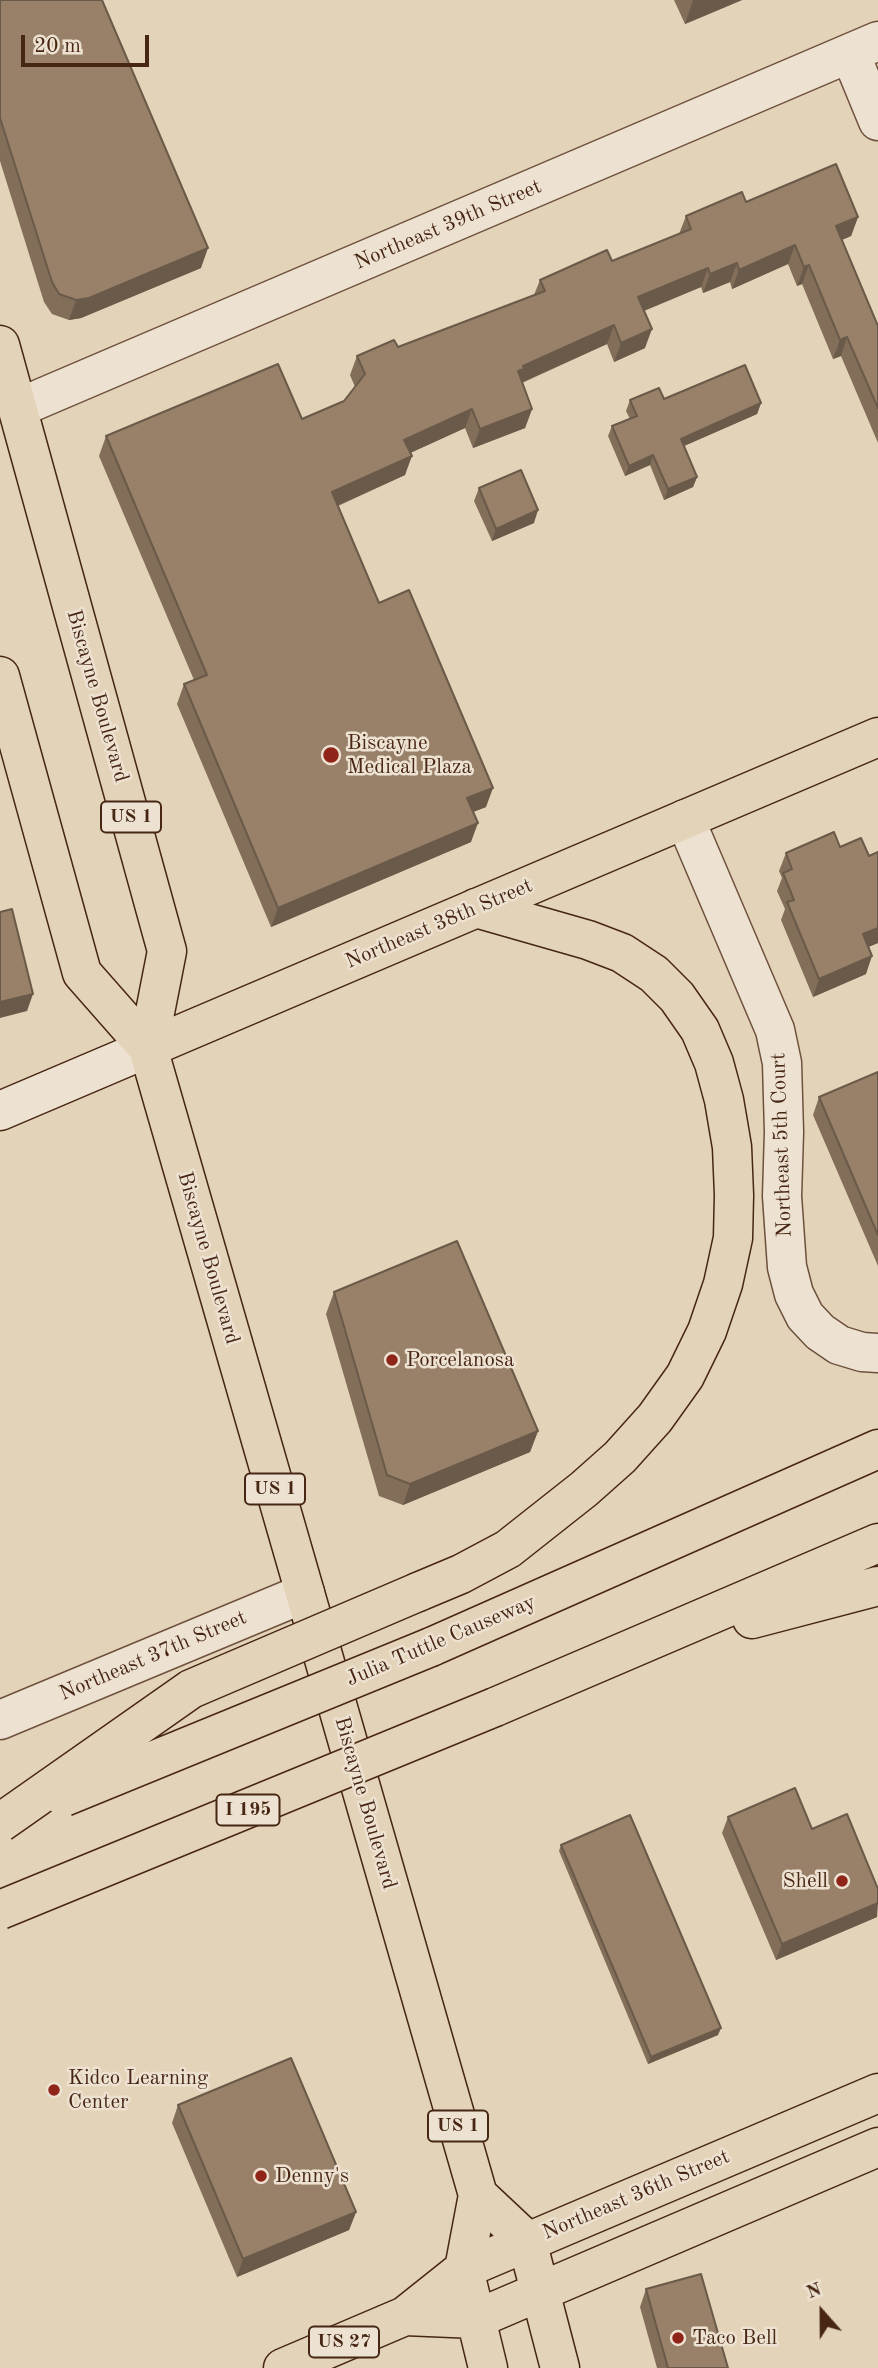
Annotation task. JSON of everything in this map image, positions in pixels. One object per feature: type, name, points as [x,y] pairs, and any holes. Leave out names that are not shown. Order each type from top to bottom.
[{"type":"main road","name":"Biscayne Boulevard","points":[[0,345],[9,402],[167,951],[148,1048]]},
{"type":"main road","name":"Biscayne Boulevard","points":[[0,676],[82,973],[148,1048],[478,2195],[464,2269],[488,2368]]},
{"type":"main road","name":"Northeast 38th Street","points":[[148,1048],[878,737]]},
{"type":"main road","points":[[0,1823],[191,1689],[461,1574],[518,1542],[620,1457],[655,1418],[685,1376],[707,1331],[723,1284],[733,1238],[732,1147],[714,1063],[700,1030],[677,997],[654,974],[622,953],[588,940],[476,908]]},
{"type":"main road","name":"Julia Tuttle Causeway","points":[[0,1823],[431,1647],[878,1449]]},
{"type":"main road","name":"I 195","points":[[0,1910],[495,1707],[878,1543]]},
{"type":"main road","points":[[625,1652],[878,1586]]},
{"type":"main road","name":"Northeast 36th Street","points":[[283,2368],[405,2316],[464,2269],[878,2092]]},
{"type":"main road","name":"Northeast 36th Street","points":[[405,2316],[476,2319],[878,2147]]},
{"type":"main road","points":[[478,2195],[527,2241],[560,2368]]},
{"type":"street","points":[[864,47],[878,121]]},
{"type":"street","name":"Northeast 39th Street","points":[[9,402],[864,47]]},
{"type":"street","name":"Northeast 5th Court","points":[[685,819],[775,1030],[782,1063],[782,1196],[787,1267],[794,1294],[805,1316],[820,1332],[839,1345],[862,1352],[878,1353]]},
{"type":"street","name":"Northeast 38th Street","points":[[0,1111],[148,1048]]},
{"type":"street","name":"Northeast 37th Street","points":[[0,1720],[305,1593]]},
{"type":"building","points":[[0,0],[102,0],[208,248],[89,298],[76,300],[59,294],[52,282],[0,118]]},
{"type":"building","points":[[836,164],[858,217],[836,226],[878,326],[878,408],[847,337],[840,340],[809,265],[804,267],[795,245],[739,270],[737,263],[710,274],[708,268],[638,297],[652,329],[621,343],[614,325],[523,366],[524,369],[518,371],[532,409],[480,429],[472,409],[404,440],[412,456],[332,492],[379,603],[409,590],[493,788],[467,798],[478,823],[278,908],[184,684],[207,675],[106,436],[278,364],[302,419],[344,401],[365,374],[357,356],[394,340],[398,347],[545,291],[540,280],[607,250],[612,261],[691,229],[686,216],[742,192],[746,202]]},
{"type":"building","points":[[745,365],[761,403],[681,439],[697,477],[668,489],[653,455],[629,466],[612,426],[637,416],[630,400],[659,388],[664,399]]},
{"type":"building","points":[[521,470],[538,510],[496,529],[479,488]]},
{"type":"building","points":[[834,832],[840,847],[861,838],[869,856],[878,852],[878,928],[863,934],[872,956],[819,979],[787,902],[794,900],[783,873],[792,869],[786,853]]},
{"type":"building","points":[[12,909],[33,994],[0,1002],[0,912]]},
{"type":"building","points":[[878,1072],[878,1235],[819,1097]]},
{"type":"building","points":[[457,1241],[538,1431],[410,1484],[387,1475],[334,1292]]},
{"type":"building","points":[[795,1788],[812,1829],[847,1814],[878,1889],[878,1903],[782,1944],[728,1817]]},
{"type":"building","points":[[630,1815],[721,2028],[651,2057],[561,1845]]},
{"type":"building","name":"Denny's","points":[[291,2058],[356,2212],[243,2259],[178,2105]]},
{"type":"building","name":"Taco Bell","points":[[701,2274],[728,2368],[668,2368],[646,2289]]},
{"type":"place","name":"Biscayne Medical Plaza","points":[[331,755]]},
{"type":"place","name":"Porcelanosa","points":[[392,1360]]},
{"type":"place","name":"Shell","points":[[842,1881]]},
{"type":"place","name":"Kidco Learning Center","points":[[54,2090]]},
{"type":"place","name":"Denny's","points":[[261,2176]]},
{"type":"place","name":"Taco Bell","points":[[678,2338]]}]
